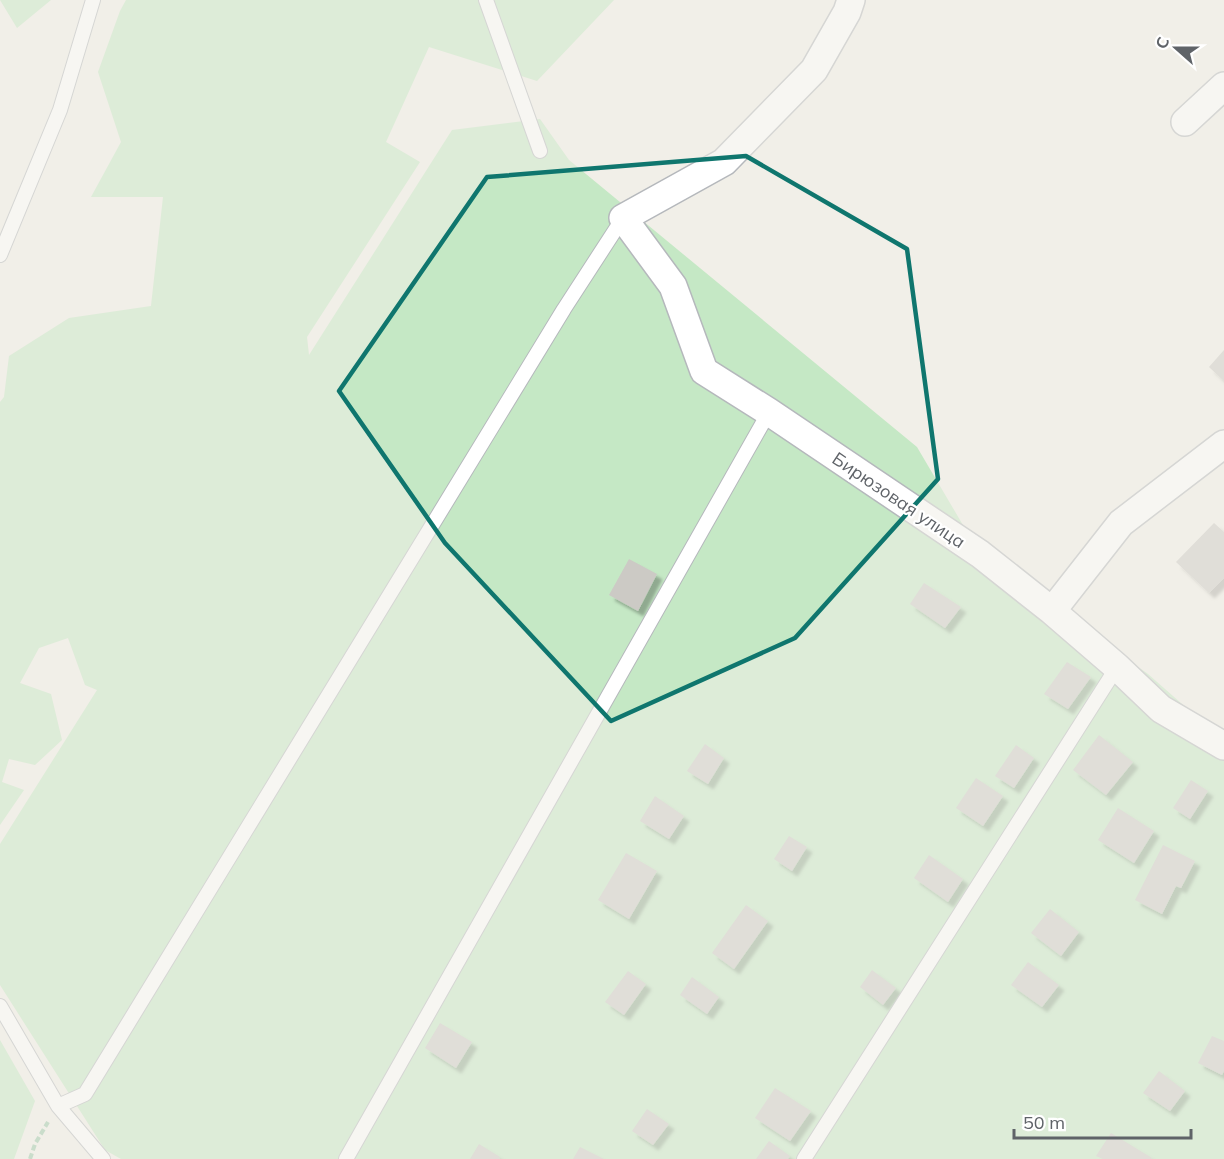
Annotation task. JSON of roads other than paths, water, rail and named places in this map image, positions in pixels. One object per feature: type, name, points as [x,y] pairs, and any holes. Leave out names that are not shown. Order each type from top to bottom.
[{"type":"street","points":[[623,218],[724,162],[814,70],[852,4]]},
{"type":"street","points":[[1185,122],[1224,86]]},
{"type":"street","name":"Бирюзовая улица","points":[[623,218],[673,286],[704,371],[980,554],[1052,611],[1117,667],[1161,709],[1224,746]]},
{"type":"street","points":[[1052,611],[1121,523],[1224,444]]},
{"type":"lane","points":[[0,255],[60,110],[93,0]]},
{"type":"lane","points":[[486,0],[540,151]]},
{"type":"lane","points":[[58,1106],[85,1094],[558,319],[623,218]]},
{"type":"lane","points":[[346,1159],[769,412]]},
{"type":"lane","points":[[804,1159],[1117,667]]},
{"type":"lane","points":[[0,1006],[58,1106],[104,1159]]}]
